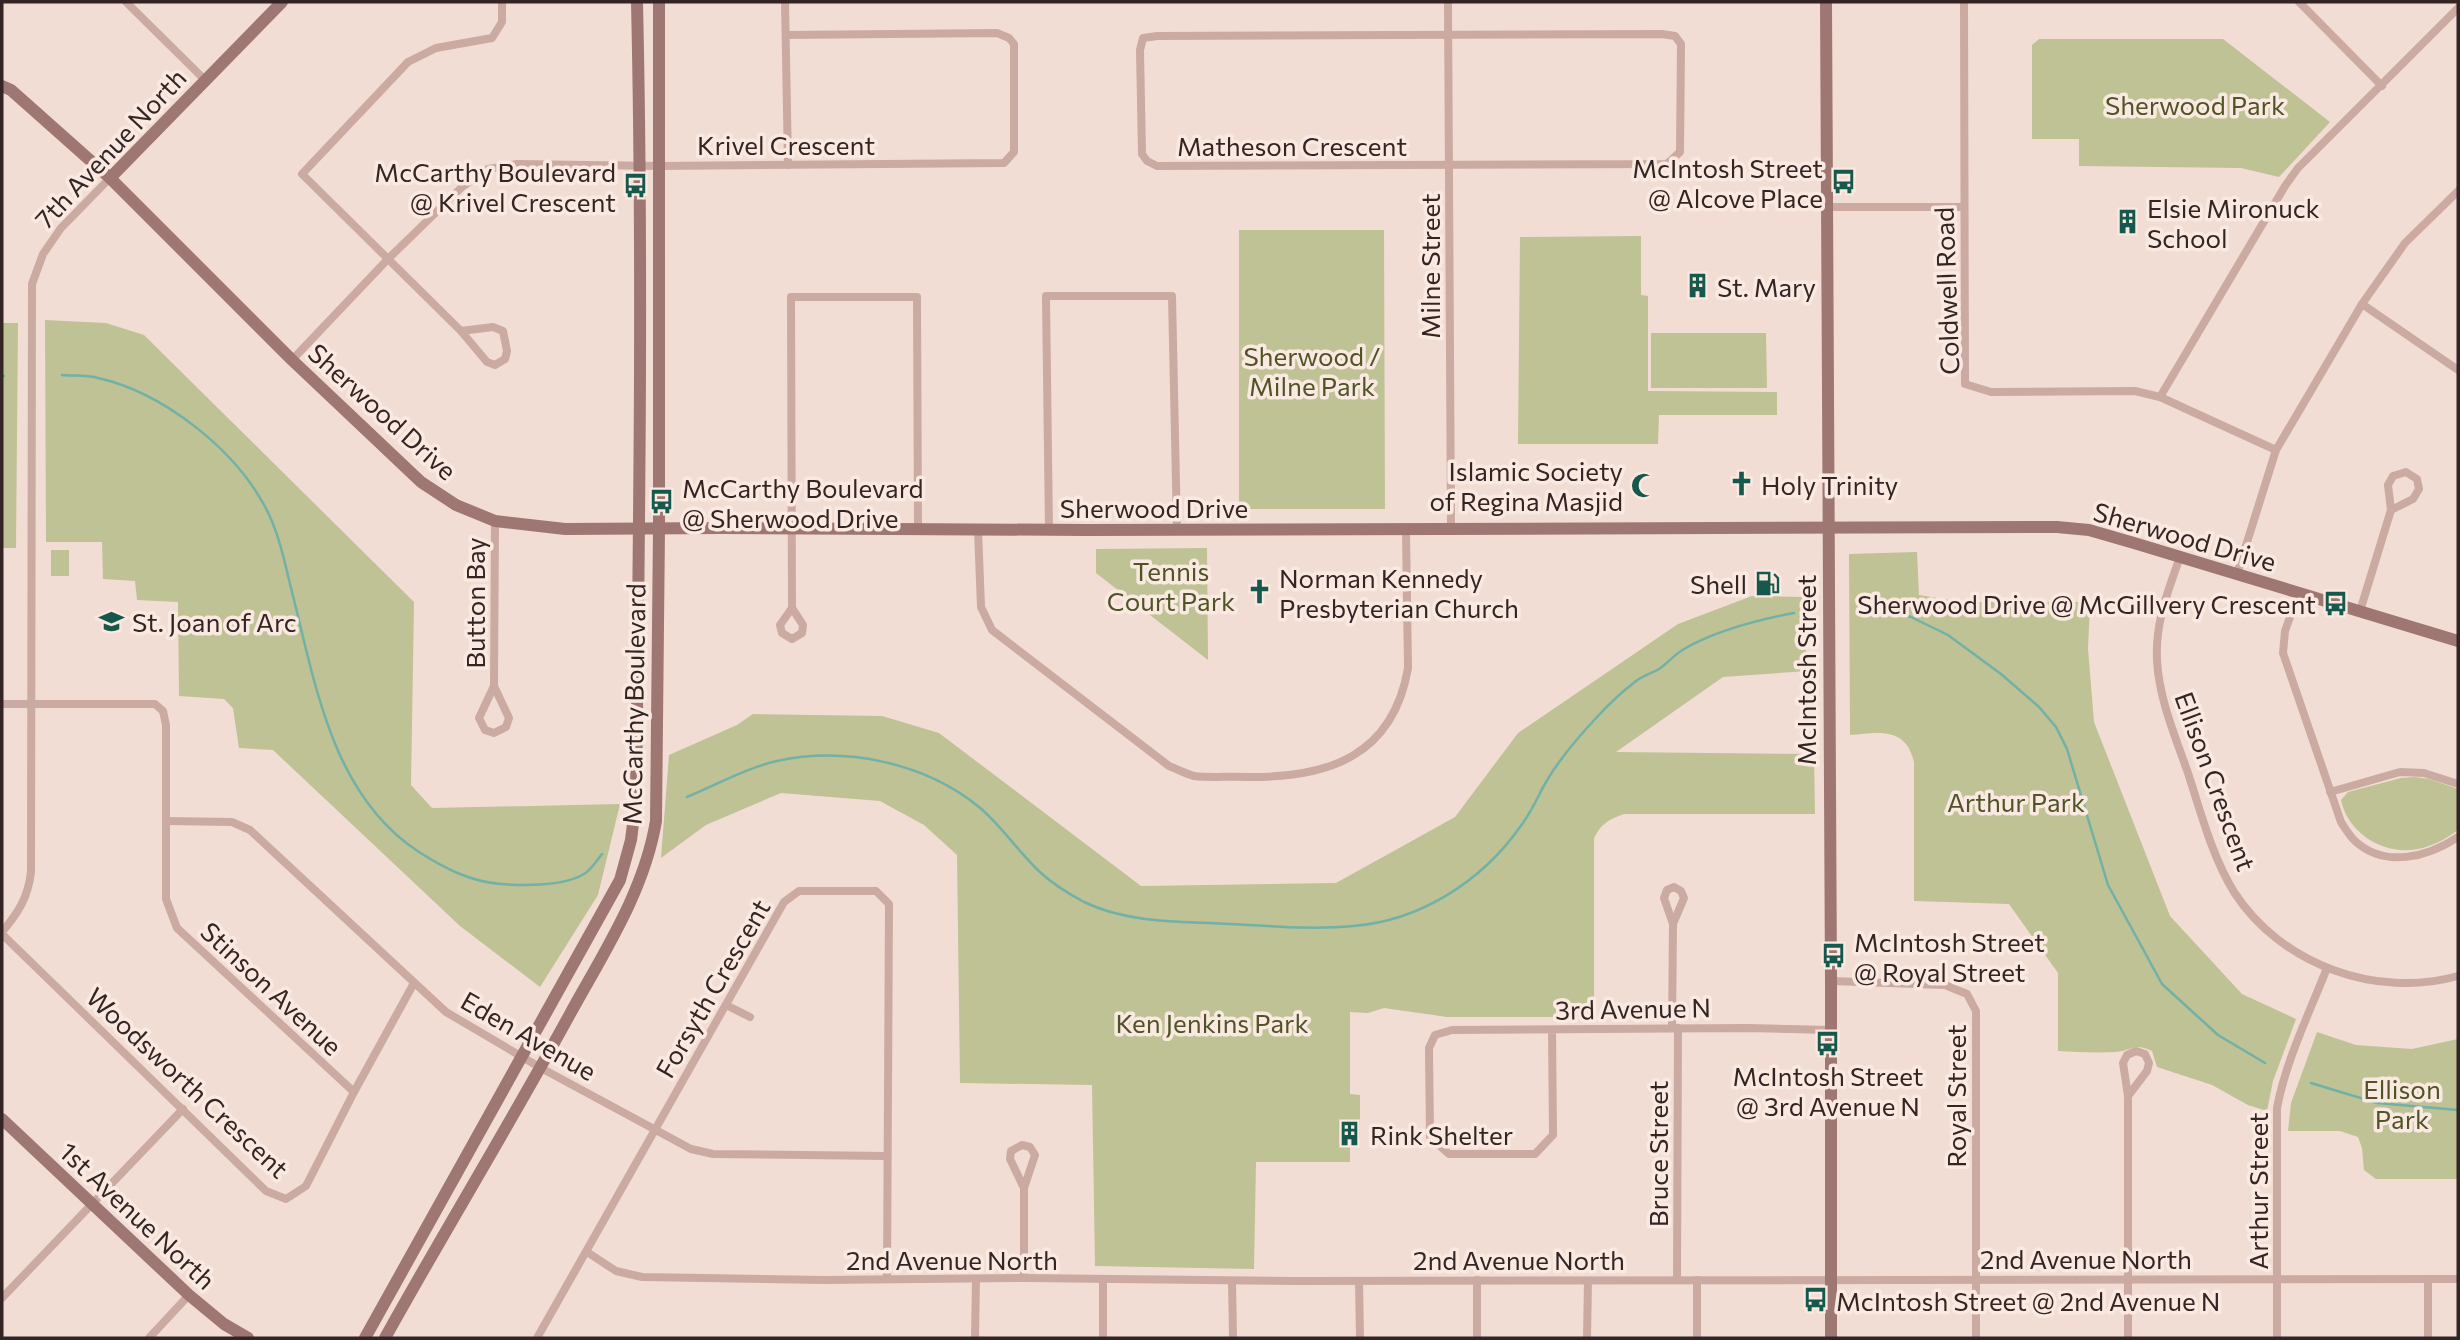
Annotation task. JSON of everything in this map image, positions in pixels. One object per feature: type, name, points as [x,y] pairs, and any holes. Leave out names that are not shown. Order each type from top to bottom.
[{"type":"street","points":[[126,2],[205,80]]},
{"type":"street","name":"7th Avenue North","points":[[2,933],[19,911],[29,891],[31,872],[32,284],[43,254],[61,228],[282,2]]},
{"type":"street","points":[[460,331],[493,327],[503,331],[507,351],[505,359],[495,365],[487,362],[460,331],[302,174],[408,62],[436,48],[492,38],[502,22],[502,2]]},
{"type":"street","name":"McCarthy Boulevard","points":[[365,1338],[620,880],[631,840],[636,800],[639,528],[640,166],[637,2]]},
{"type":"street","name":"McCarthy Boulevard","points":[[384,1338],[541,1068],[635,896],[653,839],[656,821],[659,528],[659,2]]},
{"type":"street","points":[[785,2],[788,165]]},
{"type":"street","name":"Milne Street","points":[[1448,2],[1451,530]]},
{"type":"street","name":"McIntosh Street","points":[[1826,2],[1832,1279],[1830,1338]]},
{"type":"street","name":"Coldwell Road","points":[[1964,2],[1965,384],[1991,392],[2135,391],[2160,397],[2276,450]]},
{"type":"street","points":[[2299,2],[2382,86]]},
{"type":"street","points":[[2160,397],[2298,168],[2458,8]]},
{"type":"street","name":"Krivel Crescent","points":[[292,360],[388,259],[462,187],[488,169],[517,164],[660,166],[1004,163],[1014,152],[1014,44],[1009,38],[997,33],[786,35]]},
{"type":"street","points":[[1449,35],[1662,34],[1675,36],[1681,44],[1680,152],[1667,164],[1450,165]]},
{"type":"street","name":"Matheson Crescent","points":[[1449,35],[1157,36],[1143,38],[1140,50],[1142,154],[1147,161],[1157,166],[1450,165]]},
{"type":"street","name":"Sherwood Drive","points":[[2,86],[11,90],[110,178],[292,360],[421,482],[456,505],[495,521],[565,529],[1451,530],[2057,527],[2089,530],[2458,641]]},
{"type":"street","points":[[2237,574],[2276,450],[2362,304],[2405,243],[2458,191]]},
{"type":"street","points":[[1827,207],[1963,207]]},
{"type":"street","points":[[1049,530],[1046,296],[1172,296],[1177,529]]},
{"type":"street","points":[[792,608],[791,297],[916,297],[918,529]]},
{"type":"street","points":[[2362,304],[2458,370]]},
{"type":"street","points":[[2360,611],[2391,510],[2388,485],[2393,476],[2406,472],[2417,479],[2419,489],[2413,499],[2391,510]]},
{"type":"street","name":"Button Bay","points":[[494,686],[509,718],[503,730],[494,733],[485,730],[479,718],[494,686],[495,521]]},
{"type":"street","points":[[978,530],[982,607],[992,631],[1169,766],[1193,776],[1273,777],[1317,771],[1345,760],[1371,743],[1396,710],[1405,688],[1408,668],[1406,530]]},
{"type":"street","name":"Ellison Crescent","points":[[2180,557],[2161,612],[2157,659],[2161,692],[2214,853],[2235,893],[2263,925],[2292,949],[2327,968],[2366,981],[2409,985],[2458,976]]},
{"type":"street","points":[[2298,592],[2285,631],[2283,653],[2340,822],[2356,841],[2374,852],[2397,857],[2417,856],[2441,848],[2458,837]]},
{"type":"street","points":[[2,704],[32,704]]},
{"type":"street","name":"Stinson Avenue","points":[[32,704],[155,704],[163,711],[166,725],[166,899],[177,928],[354,1092]]},
{"type":"street","points":[[2330,792],[2400,772],[2424,773],[2458,784]]},
{"type":"street","name":"Eden Avenue","points":[[167,821],[232,822],[250,830],[453,1017],[691,1149],[713,1154],[887,1156]]},
{"type":"street","name":"Forsyth Crescent","points":[[537,1338],[784,902],[799,891],[876,891],[889,904],[887,1279]]},
{"type":"street","name":"Bruce Street","points":[[1673,924],[1677,1280]]},
{"type":"street","name":"Woodsworth Crescent","points":[[2,933],[267,1191],[286,1199],[306,1186],[414,983]]},
{"type":"street","name":"Arthur Street","points":[[2277,1338],[2277,1108],[2281,1089],[2327,968]]},
{"type":"street","name":"Royal Street","points":[[1831,981],[1945,985],[1967,994],[1976,1011],[1976,1338]]},
{"type":"street","points":[[726,1005],[750,1017]]},
{"type":"street","name":"3rd Avenue N","points":[[1552,1030],[1553,1135],[1535,1154],[1449,1154],[1430,1137],[1429,1048],[1435,1035],[1452,1030],[1675,1028],[1831,1030]]},
{"type":"street","points":[[2127,1338],[2128,1096],[2123,1063],[2127,1055],[2136,1051],[2145,1054],[2149,1063],[2147,1071],[2128,1096]]},
{"type":"street","points":[[2,1298],[183,1109]]},
{"type":"street","name":"1st Avenue North","points":[[2,1119],[189,1295],[224,1324],[248,1338]]},
{"type":"street","points":[[1024,1188],[1010,1159],[1011,1151],[1022,1144],[1030,1147],[1035,1155],[1024,1188],[1024,1278]]},
{"type":"street","name":"2nd Avenue North","points":[[587,1252],[616,1272],[642,1277],[824,1280],[2458,1279]]},
{"type":"street","points":[[975,1338],[976,1279]]},
{"type":"street","points":[[1103,1279],[1103,1338]]},
{"type":"street","points":[[2428,1279],[2428,1338]]},
{"type":"street","points":[[1232,1280],[1233,1338]]},
{"type":"street","points":[[1359,1280],[1360,1338]]},
{"type":"street","points":[[1477,1280],[1477,1338]]},
{"type":"street","points":[[1698,1280],[1698,1338]]},
{"type":"street","points":[[1587,1338],[1588,1281]]},
{"type":"street","points":[[149,1338],[189,1295]]},
{"type":"green space","name":"Sherwood Park","points":[[2039,39],[2223,39],[2330,122],[2279,177],[2241,168],[2079,166],[2079,139],[2032,139],[2032,45]]},
{"type":"green space","name":"Sherwood / Milne Park","points":[[1239,230],[1384,230],[1385,509],[1239,509]]},
{"type":"green space","points":[[1641,236],[1641,295],[1648,296],[1648,391],[1777,392],[1777,415],[1659,415],[1658,444],[1518,444],[1520,237]]},
{"type":"green space","points":[[45,320],[106,323],[144,335],[414,602],[411,785],[432,808],[620,804],[598,895],[540,987],[460,926],[273,750],[239,748],[233,708],[224,699],[179,696],[178,602],[137,600],[135,581],[103,579],[102,542],[46,542]]},
{"type":"green space","points":[[2,323],[18,323],[16,548],[2,548]]},
{"type":"green space","points":[[1651,333],[1766,333],[1767,388],[1651,388]]},
{"type":"green space","name":"Tennis Court Park","points":[[1207,548],[1208,660],[1096,573],[1096,549]]},
{"type":"green space","points":[[51,550],[69,550],[69,576],[51,576]]},
{"type":"green space","name":"Arthur Park","points":[[1917,552],[1919,595],[1961,602],[2090,602],[2088,649],[2094,722],[2170,916],[2242,994],[2296,1019],[2273,1081],[2267,1111],[2248,1105],[2212,1085],[2157,1067],[2152,1051],[2146,1048],[2108,1052],[2058,1051],[2058,973],[2009,904],[1914,901],[1914,762],[1910,751],[1898,737],[1890,734],[1850,735],[1849,554]]},
{"type":"green space","name":"Ken Jenkins Park","points":[[1752,596],[1803,597],[1807,671],[1723,677],[1616,752],[1814,754],[1815,814],[1624,814],[1603,826],[1594,838],[1594,1017],[1447,1017],[1384,1008],[1368,1013],[1350,1012],[1350,1094],[1360,1095],[1360,1138],[1350,1138],[1350,1162],[1256,1162],[1254,1269],[1095,1266],[1092,1085],[960,1083],[957,855],[924,825],[880,801],[781,793],[706,825],[661,858],[669,755],[737,725],[753,714],[882,716],[939,733],[1141,886],[1336,883],[1455,817],[1518,733],[1678,624]]},
{"type":"green space","points":[[2415,777],[2458,789],[2458,830],[2434,844],[2406,850],[2381,846],[2351,823],[2341,800],[2348,792]]},
{"type":"green space","name":"Ellison Park","points":[[2317,1032],[2356,1045],[2412,1049],[2458,1039],[2458,1179],[2376,1179],[2364,1170],[2358,1137],[2340,1131],[2288,1131],[2291,1103]]},
{"type":"waterway","points":[[62,375],[94,377],[146,395],[192,424],[233,461],[249,482],[263,503],[277,534],[331,734],[346,768],[365,800],[389,828],[438,863],[468,877],[490,883],[532,885],[566,881],[587,872],[602,854]]},
{"type":"waterway","points":[[1863,606],[1911,617],[1948,635],[2001,674],[2039,707],[2056,727],[2067,749],[2108,885],[2162,984],[2218,1035],[2265,1063]]},
{"type":"waterway","points":[[687,797],[743,772],[777,761],[803,757],[857,757],[910,769],[958,792],[987,814],[1046,877],[1073,896],[1101,909],[1156,920],[1276,927],[1338,927],[1378,923],[1425,907],[1468,881],[1487,865],[1505,847],[1524,821],[1549,777],[1572,745],[1607,707],[1636,681],[1659,669],[1684,649],[1710,636],[1752,622],[1794,613]]},
{"type":"waterway","points":[[2311,1083],[2377,1103],[2458,1110]]},
{"type":"place","name":"McIntosh Street @ Alcove Place","points":[[1843,182]]},
{"type":"place","name":"McCarthy Boulevard @ Krivel Crescent","points":[[636,186]]},
{"type":"place","name":"Elsie Mironuck School","points":[[2127,222]]},
{"type":"place","name":"St. Mary","points":[[1697,286]]},
{"type":"place","name":"Holy Trinity","points":[[1741,484]]},
{"type":"place","name":"Islamic Society of Regina Masjid","points":[[1643,485]]},
{"type":"place","name":"McCarthy Boulevard @ Sherwood Drive","points":[[662,502]]},
{"type":"place","name":"Shell","points":[[1767,583]]},
{"type":"place","name":"Norman Kennedy Presbyterian Church","points":[[1259,592]]},
{"type":"place","name":"Sherwood Drive @ McGillvery Crescent","points":[[2336,603]]},
{"type":"place","name":"St. Joan of Arc","points":[[112,621]]},
{"type":"place","name":"McIntosh Street @ Royal Street","points":[[1834,956]]},
{"type":"place","name":"McIntosh Street @ 3rd Avenue N","points":[[1828,1043]]},
{"type":"place","name":"Rink Shelter","points":[[1350,1134]]},
{"type":"place","name":"McIntosh Street @ 2nd Avenue N","points":[[1816,1300]]}]
